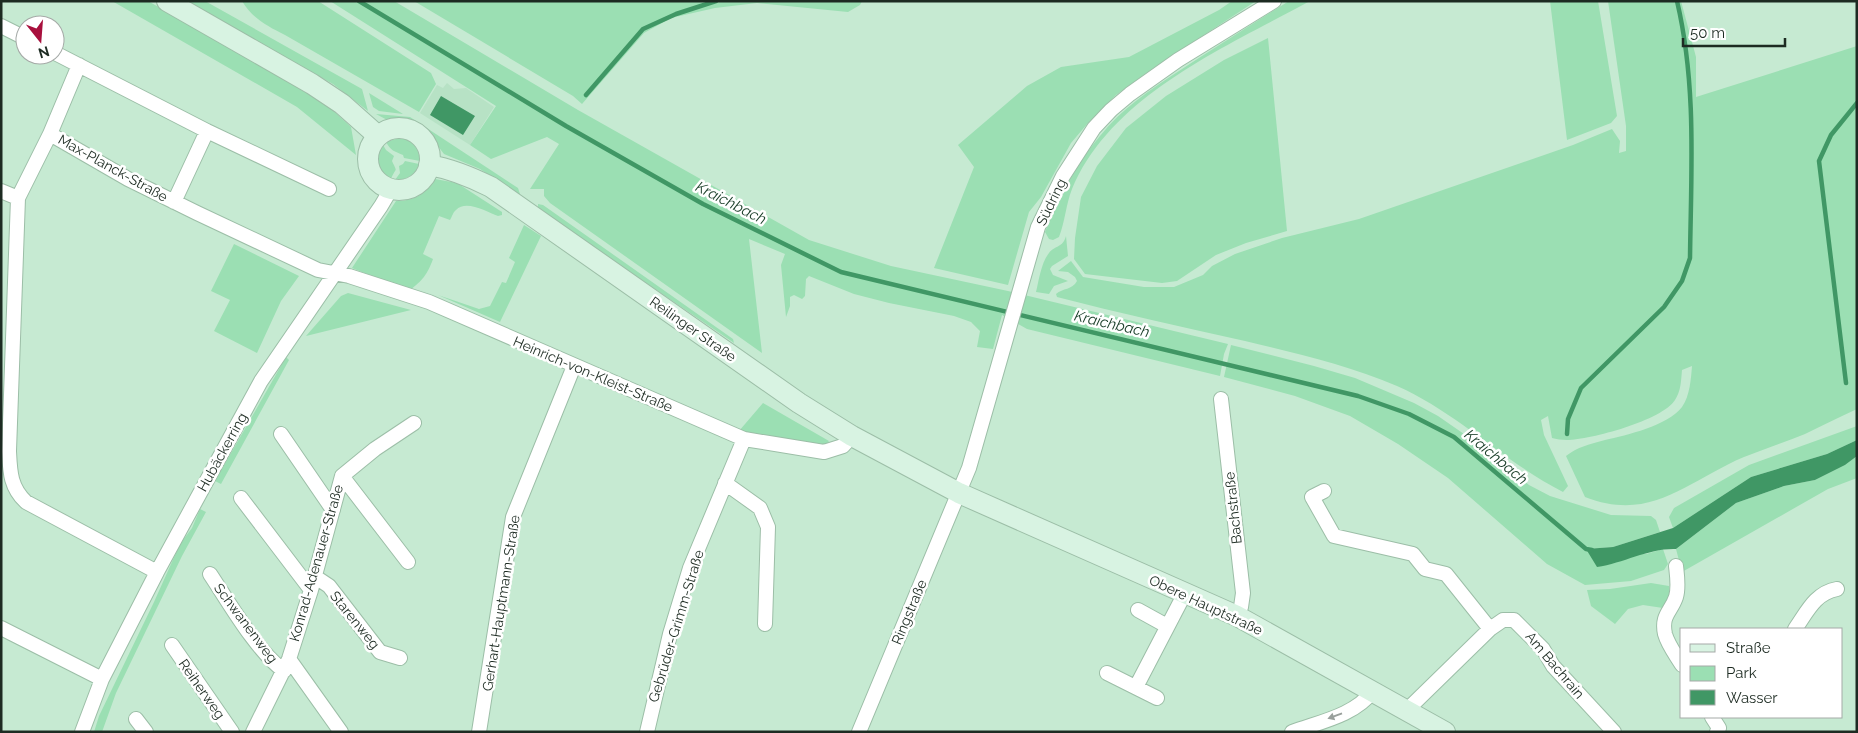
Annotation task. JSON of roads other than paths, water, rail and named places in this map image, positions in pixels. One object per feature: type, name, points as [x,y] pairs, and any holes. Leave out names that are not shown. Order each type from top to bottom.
[{"type":"main road","points":[[167,1],[319,89],[342,104],[378,136]]},
{"type":"main road","points":[[399,128],[414,132],[425,142],[428,149],[429,165],[424,176],[415,185],[403,190],[391,188],[376,180],[369,166],[370,149],[378,136],[391,129],[399,128]]},
{"type":"main road","name":"Reilinger Straße","points":[[429,165],[462,174],[491,187],[793,399],[852,436],[959,493]]},
{"type":"main road","name":"Obere Hauptstraße","points":[[959,493],[1237,616],[1445,732]]},
{"type":"street","name":"Südring","points":[[959,493],[972,458],[1021,285],[1042,219],[1063,176],[1094,128],[1111,110],[1178,60],[1274,1]]},
{"type":"street","points":[[1,26],[15,33]]},
{"type":"street","points":[[65,58],[208,131],[329,189]]},
{"type":"street","points":[[50,134],[79,65]]},
{"type":"street","points":[[174,202],[208,131]]},
{"type":"street","name":"Max-Planck-Straße","points":[[157,572],[26,502],[6,485],[10,469],[6,428],[18,198],[50,134],[128,179],[174,202],[318,270],[334,274]]},
{"type":"street","name":"Hubäckerring","points":[[82,732],[102,679],[157,572],[261,381],[381,206],[391,188]]},
{"type":"street","points":[[1,191],[18,198]]},
{"type":"street","name":"Heinrich-von-Kleist-Straße","points":[[334,274],[349,276],[425,300],[744,439],[824,452],[843,446],[852,436]]},
{"type":"street","name":"Gerhart-Hauptmann-Straße","points":[[479,732],[513,517],[574,366]]},
{"type":"street","name":"Bachstraße","points":[[1221,399],[1243,593],[1241,607],[1237,616]]},
{"type":"street","name":"Konrad-Adenauer-Straße","points":[[254,731],[286,665],[313,583],[342,476],[375,449],[414,422]]},
{"type":"street","points":[[282,434],[333,510]]},
{"type":"street","name":"Gebrüder-Grimm-Straße","points":[[647,732],[670,634],[690,568],[744,439]]},
{"type":"street","points":[[342,476],[408,562]]},
{"type":"street","points":[[725,483],[760,508],[768,527],[765,624]]},
{"type":"street","points":[[1324,490],[1312,498],[1334,536],[1413,554],[1425,569],[1446,574],[1490,629]]},
{"type":"street","name":"Ringstraße","points":[[859,732],[959,493]]},
{"type":"street","name":"Starenweg","points":[[241,498],[313,583],[329,586],[380,652],[400,658]]},
{"type":"street","points":[[1676,566],[1678,584],[1676,597],[1666,613],[1664,628],[1666,636],[1680,661]]},
{"type":"street","name":"Schwanenweg","points":[[210,574],[241,621],[275,664],[286,665],[342,732]]},
{"type":"street","points":[[1796,628],[1820,595],[1827,590],[1837,589]]},
{"type":"street","points":[[1136,687],[1185,594]]},
{"type":"street","points":[[1138,610],[1167,626]]},
{"type":"street","name":"Am Bachrain","points":[[1407,710],[1490,629],[1503,620],[1514,620],[1543,649],[1553,666],[1614,732]]},
{"type":"street","points":[[1,628],[102,679]]},
{"type":"street","name":"Reiherweg","points":[[172,645],[232,732]]},
{"type":"street","points":[[1107,673],[1158,698]]},
{"type":"street","points":[[1292,732],[1351,710],[1365,701],[1373,691]]},
{"type":"street","points":[[1716,726],[1727,718]]},
{"type":"street","points":[[136,719],[146,732]]},
{"type":"water","points":[[441,96],[475,116],[463,135],[430,115]]},
{"type":"water","points":[[1857,440],[1857,456],[1845,465],[1815,480],[1784,486],[1736,503],[1676,549],[1646,553],[1597,567],[1586,549],[1613,547],[1673,528],[1751,477],[1827,454]]},
{"type":"waterway","name":"Kraichbach","points":[[359,1],[566,126],[703,204],[841,272],[1358,396],[1409,414],[1454,437],[1586,549],[1592,550]]},
{"type":"waterway","points":[[586,95],[643,29],[676,14],[716,1]]},
{"type":"waterway","points":[[1567,434],[1568,419],[1581,388],[1664,307],[1682,281],[1690,258],[1692,161],[1690,97],[1688,65],[1677,1]]},
{"type":"waterway","points":[[1846,383],[1819,161],[1831,135],[1857,103]]}]
